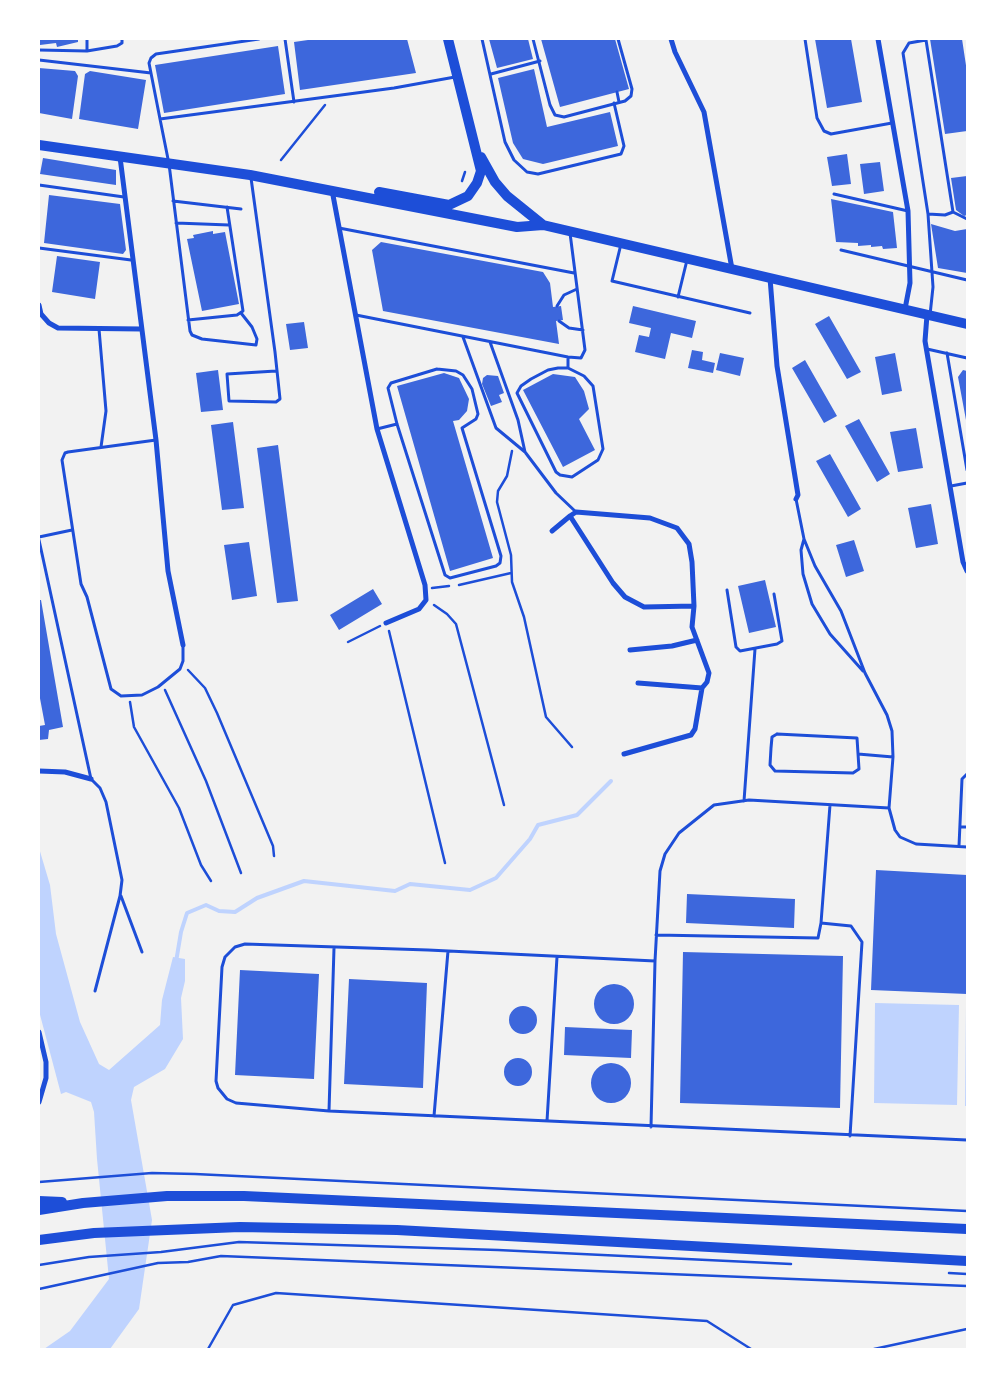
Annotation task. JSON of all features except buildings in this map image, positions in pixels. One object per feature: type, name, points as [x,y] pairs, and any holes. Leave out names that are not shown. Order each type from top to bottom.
[{"type":"main road","points":[[232,173],[240,167],[449,205],[468,196],[478,183],[481,171],[448,39]]},
{"type":"main road","points":[[39,145],[250,175],[517,227],[542,226],[967,324]]},
{"type":"main road","points":[[476,147],[501,189],[518,207],[542,226]]},
{"type":"main road","points":[[39,1210],[83,1203],[167,1196],[366,1201],[967,1229]]},
{"type":"main road","points":[[39,1201],[83,1203]]},
{"type":"main road","points":[[39,1240],[94,1233],[240,1227],[398,1230],[967,1261]]},
{"type":"main road","points":[[39,1245],[63,1236]]},
{"type":"street","points":[[671,39],[675,52],[704,112],[732,270]]},
{"type":"street","points":[[878,39],[908,211],[910,283],[904,310]]},
{"type":"street","points":[[120,157],[156,440],[168,571],[184,645]]},
{"type":"street","points":[[332,190],[377,429],[425,585],[426,600],[419,609],[386,623]]},
{"type":"street","points":[[770,278],[777,366],[798,495],[796,498]]},
{"type":"street","points":[[39,305],[40,314],[49,323],[58,328],[141,329]]},
{"type":"street","points":[[928,315],[926,349],[963,562],[967,571]]},
{"type":"street","points":[[552,531],[576,512],[650,518],[677,528],[689,544],[694,606],[692,627],[709,673],[707,682],[702,688],[695,729],[691,735],[624,754]]},
{"type":"street","points":[[570,516],[613,583],[625,597],[644,607],[694,606]]},
{"type":"street","points":[[630,650],[672,646],[697,640]]},
{"type":"street","points":[[638,683],[702,688]]},
{"type":"street","points":[[39,771],[65,772],[91,778]]},
{"type":"street","points":[[39,1032],[46,1062],[46,1078],[39,1102]]},
{"type":"lane","points":[[87,39],[87,51]]},
{"type":"lane","points":[[39,50],[87,51],[117,46],[122,43],[122,39]]},
{"type":"lane","points":[[241,313],[255,333],[256,345],[197,338],[190,331],[170,164],[148,63],[156,54],[259,39]]},
{"type":"lane","points":[[285,39],[294,102]]},
{"type":"lane","points":[[482,39],[492,74],[505,142],[514,160],[527,172],[538,174],[621,154],[624,146],[614,104]]},
{"type":"lane","points":[[534,39],[550,105],[555,115],[564,117],[629,99],[632,92],[618,39]]},
{"type":"lane","points":[[805,39],[817,118],[824,131],[831,134],[892,123]]},
{"type":"lane","points":[[928,315],[932,273],[928,214],[903,53],[903,50],[909,43],[926,40],[953,212]]},
{"type":"lane","points":[[39,60],[151,73]]},
{"type":"lane","points":[[492,74],[540,61]]},
{"type":"lane","points":[[160,119],[394,88],[458,77]]},
{"type":"lane","points":[[617,92],[619,102]]},
{"type":"lane","points":[[250,175],[276,371],[279,401],[232,402],[228,399],[227,374],[276,371]]},
{"type":"lane","points":[[39,185],[124,197]]},
{"type":"lane","points":[[834,194],[908,211]]},
{"type":"lane","points":[[173,201],[241,209]]},
{"type":"lane","points":[[227,207],[244,307],[241,313]]},
{"type":"lane","points":[[928,214],[945,215],[953,212],[967,218]]},
{"type":"lane","points":[[176,223],[229,225]]},
{"type":"lane","points":[[338,228],[574,273]]},
{"type":"lane","points":[[355,315],[581,358],[584,354],[583,330],[570,232]]},
{"type":"lane","points":[[621,244],[612,281],[750,314]]},
{"type":"lane","points":[[39,248],[132,260]]},
{"type":"lane","points":[[841,250],[967,280]]},
{"type":"lane","points":[[678,297],[688,259]]},
{"type":"lane","points":[[557,306],[564,295],[577,289]]},
{"type":"lane","points":[[188,320],[241,313]]},
{"type":"lane","points":[[559,321],[569,328],[583,330]]},
{"type":"lane","points":[[98,328],[106,411],[101,447]]},
{"type":"lane","points":[[463,337],[494,424],[499,432],[525,452],[556,493],[576,512]]},
{"type":"lane","points":[[490,342],[518,420],[525,452]]},
{"type":"lane","points":[[926,349],[967,358]]},
{"type":"lane","points":[[947,353],[967,470]]},
{"type":"lane","points":[[568,357],[568,368]]},
{"type":"lane","points":[[568,368],[588,379],[593,386],[603,452],[600,458],[592,464],[569,477],[560,476],[556,472],[517,392],[521,386],[548,370],[568,368]]},
{"type":"lane","points":[[448,369],[463,375],[469,382],[478,414],[476,419],[462,428],[501,554],[498,565],[450,578],[445,575],[397,424],[388,388],[391,383],[448,369]]},
{"type":"lane","points":[[377,429],[397,424]]},
{"type":"lane","points":[[156,440],[68,452],[62,456],[72,530],[81,584],[87,596],[111,690],[117,695],[142,695],[162,684],[180,669],[184,645]]},
{"type":"lane","points":[[950,486],[967,484]]},
{"type":"lane","points":[[796,498],[804,539],[822,580],[841,611],[865,673],[887,714],[892,731],[893,757],[889,808],[895,830],[907,842],[967,847]]},
{"type":"lane","points":[[72,530],[39,539],[91,778],[100,788],[106,802],[122,880],[120,896],[95,991]]},
{"type":"lane","points":[[804,539],[801,550],[803,574],[812,604],[830,634],[865,673]]},
{"type":"lane","points":[[727,590],[738,650],[743,652],[777,644],[782,641],[774,594]]},
{"type":"lane","points":[[744,801],[755,649]]},
{"type":"lane","points":[[778,734],[854,737],[858,740],[858,754],[858,769],[853,773],[776,770],[770,765],[772,740],[778,734]]},
{"type":"lane","points":[[858,754],[893,757]]},
{"type":"lane","points":[[959,846],[962,779],[967,774]]},
{"type":"lane","points":[[651,1127],[655,961],[660,871],[665,854],[679,833],[714,805],[744,801],[889,808]]},
{"type":"lane","points":[[656,935],[814,940],[820,935],[830,805]]},
{"type":"lane","points":[[960,827],[967,827]]},
{"type":"lane","points":[[120,896],[142,952]]},
{"type":"lane","points":[[821,923],[851,926],[860,936],[862,942],[850,1136]]},
{"type":"lane","points":[[655,961],[245,944],[229,951],[222,967],[216,1081],[222,1095],[236,1103],[329,1111],[967,1140]]},
{"type":"lane","points":[[329,1111],[334,948]]},
{"type":"lane","points":[[434,1116],[448,951]]},
{"type":"lane","points":[[547,1121],[558,957]]},
{"type":"path","points":[[281,160],[328,102]]},
{"type":"path","points":[[462,181],[465,172]]},
{"type":"path","points":[[514,442],[507,476],[498,491],[497,502],[511,555],[512,582],[524,617],[546,717],[572,747]]},
{"type":"path","points":[[426,600],[447,614],[456,624],[504,805]]},
{"type":"path","points":[[348,642],[386,623],[445,863]]},
{"type":"path","points":[[182,663],[205,688],[218,713],[273,846],[274,856]]},
{"type":"path","points":[[162,684],[206,781],[241,873]]},
{"type":"path","points":[[129,695],[134,727],[179,808],[201,865],[211,881]]},
{"type":"path","points":[[39,1182],[152,1173],[967,1211]]},
{"type":"path","points":[[39,1265],[89,1257],[161,1252],[239,1242],[498,1250],[800,1265]]},
{"type":"path","points":[[39,1289],[158,1263],[221,1256],[967,1286]]},
{"type":"path","points":[[947,1273],[967,1274]]},
{"type":"path","points":[[208,1349],[233,1305],[276,1293],[707,1321],[751,1349]]},
{"type":"path","points":[[874,1349],[967,1329]]},
{"type":"water","points":[[39,848],[50,885],[56,934],[80,1022],[99,1064],[109,1070],[160,1025],[162,1000],[173,957],[185,959],[185,981],[181,998],[183,1039],[165,1069],[134,1087],[131,1100],[152,1220],[139,1309],[110,1349],[44,1349],[70,1331],[109,1279],[94,1112],[91,1102],[66,1092],[61,1094],[39,1011]]},
{"type":"water","points":[[875,1003],[959,1005],[957,1105],[874,1103]]},
{"type":"water","points":[[966,1006],[967,1106],[965,1106]]},
{"type":"waterway","points":[[176,962],[181,932],[187,913],[206,905],[219,911],[235,912],[257,898],[304,881],[395,891],[410,884],[470,890],[496,878],[530,839],[538,825],[577,815],[611,781]]}]
